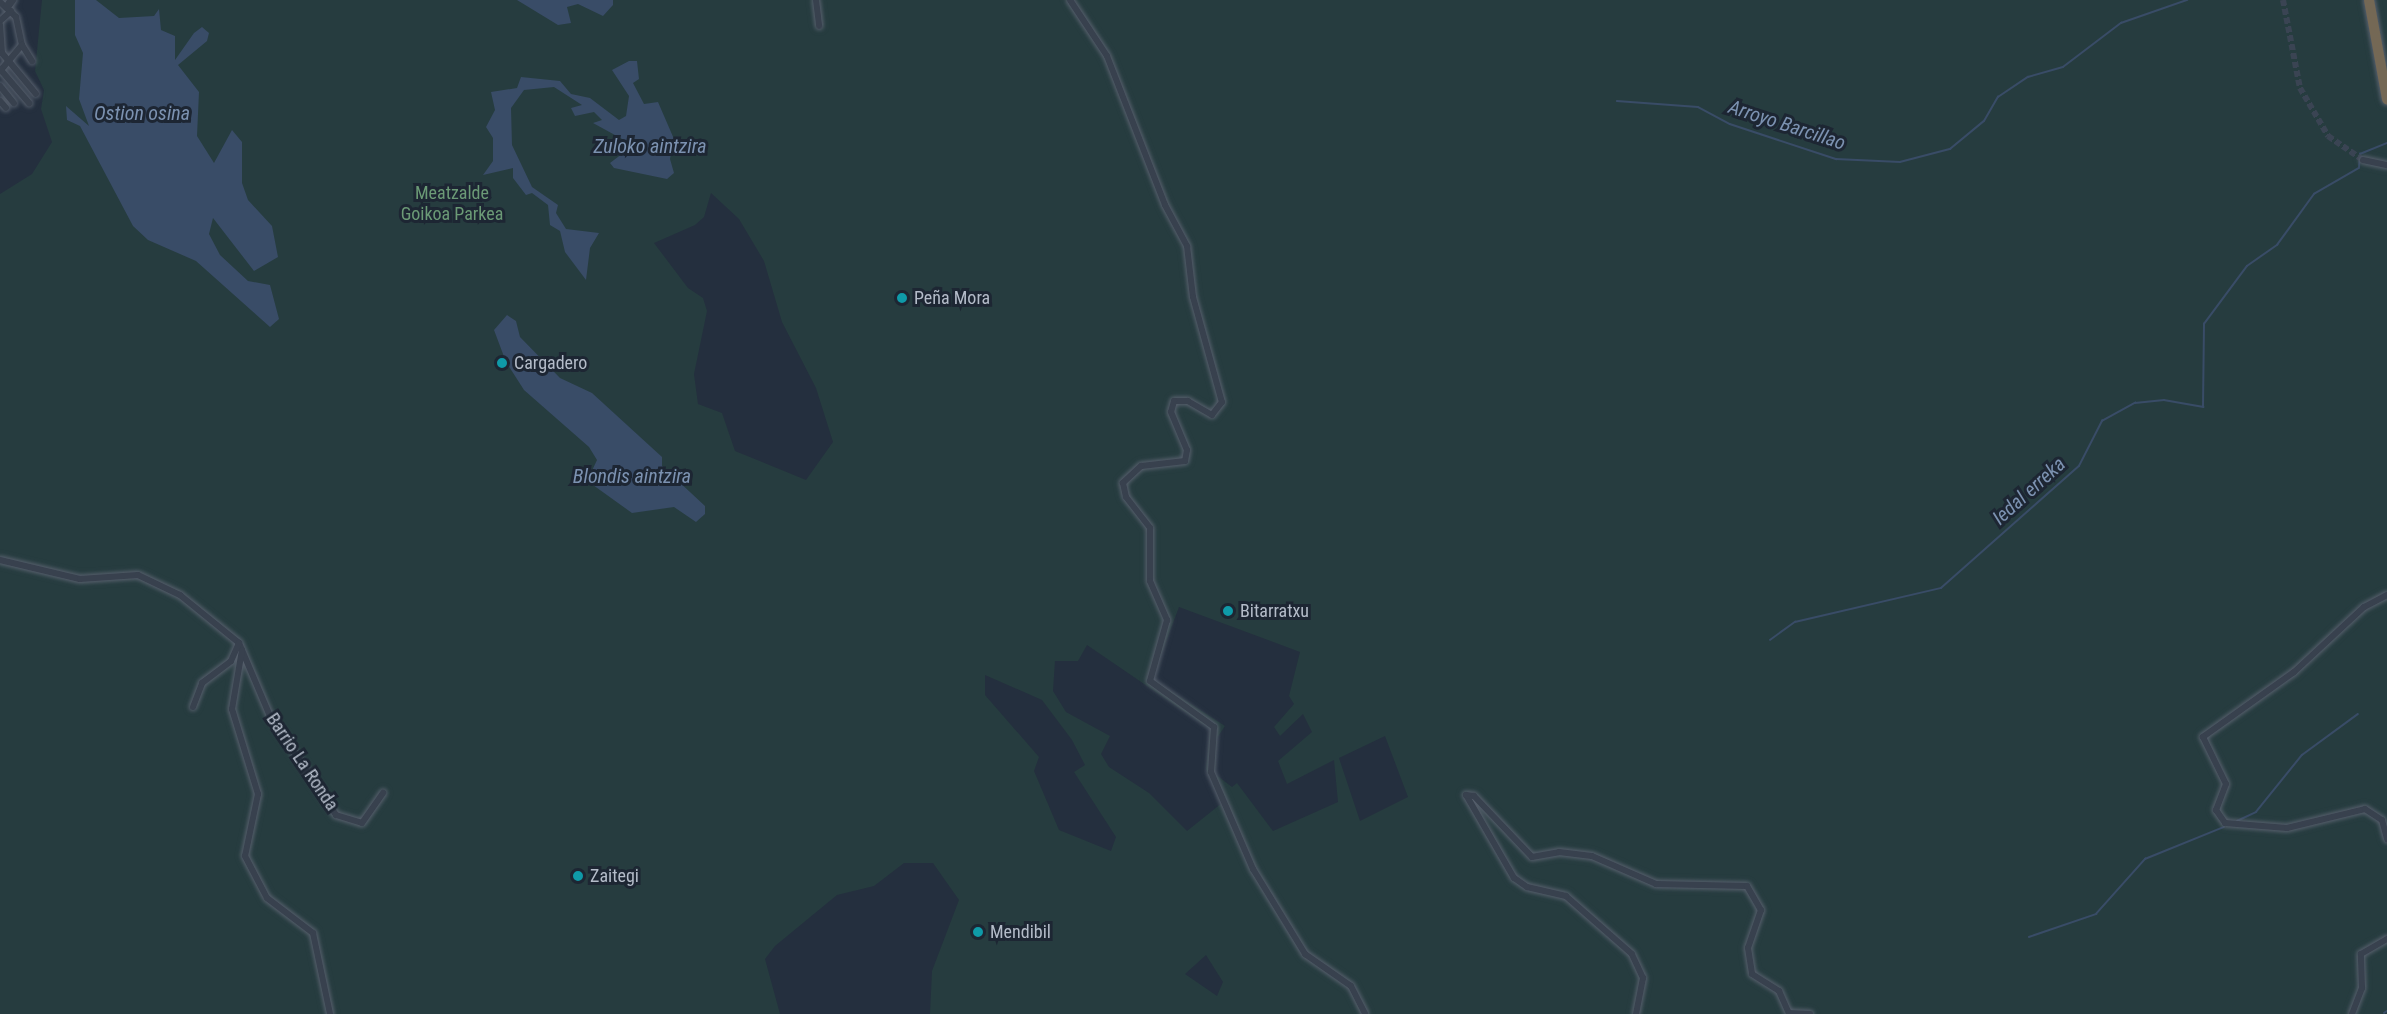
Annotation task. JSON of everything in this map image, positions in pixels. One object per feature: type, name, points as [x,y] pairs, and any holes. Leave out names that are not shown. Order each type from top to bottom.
[{"type":"highway","points":[[2369,0],[2387,99]]},
{"type":"street","points":[[816,0],[819,26]]},
{"type":"street","points":[[1070,0],[1104,50],[1165,205],[1188,246],[1194,297],[1222,402],[1212,415],[1188,401],[1174,401],[1170,412],[1187,450],[1185,461],[1141,466],[1123,483],[1126,497],[1150,528],[1150,580],[1167,620],[1150,681],[1214,727],[1210,760],[1215,781],[1253,869],[1305,954],[1351,986],[1365,1014]]},
{"type":"street","points":[[0,2],[10,6]]},
{"type":"street","points":[[10,6],[0,23],[1,49],[36,94]]},
{"type":"street","points":[[10,6],[22,45],[32,61]]},
{"type":"street","points":[[22,45],[10,63],[0,70],[29,104]]},
{"type":"street","points":[[0,86],[14,103]]},
{"type":"street","points":[[0,101],[6,108]]},
{"type":"street","points":[[2363,160],[2387,165]]},
{"type":"street","name":"Barrio La Ronda","points":[[0,560],[80,579],[138,575],[180,595],[241,646],[270,716],[336,815],[362,824],[383,793]]},
{"type":"street","points":[[2387,596],[2364,607],[2294,672],[2203,737],[2226,784],[2216,810],[2225,823],[2287,828],[2365,809],[2382,820],[2387,839]]},
{"type":"street","points":[[193,707],[202,683],[231,661],[241,646]]},
{"type":"street","name":"Barrio La Ronda","points":[[241,646],[232,709],[258,794],[245,856],[267,898],[313,933],[330,1014]]},
{"type":"street","points":[[1636,1014],[1643,978],[1632,954],[1566,896],[1527,887],[1514,878],[1466,795],[1474,796],[1532,857],[1581,854],[1665,885],[1746,886],[1761,910],[1748,948],[1752,974],[1779,991],[1789,1013],[1810,1014]]},
{"type":"street","points":[[2352,1014],[2362,988],[2361,954],[2387,939]]},
{"type":"green space","name":"Meatzalde Goikoa Parkea","points":[[42,0],[2387,0],[2387,1014],[930,1014],[932,971],[959,900],[933,863],[904,863],[874,886],[837,895],[775,946],[765,959],[780,1014],[0,1014],[0,194],[32,174],[52,142],[41,109],[44,90],[35,71]],"holes":[[[711,193],[739,219],[764,261],[782,322],[816,388],[833,442],[806,480],[735,451],[722,413],[698,404],[694,374],[707,311],[703,298],[688,288],[654,243],[695,225],[704,217]],[[1179,607],[1300,652],[1289,696],[1294,704],[1274,727],[1280,736],[1303,714],[1312,732],[1278,761],[1287,784],[1334,760],[1338,802],[1273,831],[1237,783],[1232,787],[1215,774],[1217,738],[1225,726],[1152,679]],[[1087,645],[1210,729],[1206,769],[1222,803],[1187,831],[1149,793],[1109,767],[1101,754],[1110,736],[1066,712],[1053,691],[1055,661],[1078,661]],[[985,675],[1042,700],[1072,740],[1085,765],[1074,772],[1116,837],[1111,851],[1059,830],[1034,771],[1039,757],[985,695]],[[1385,736],[1408,797],[1360,821],[1339,758]],[[1206,955],[1223,982],[1217,996],[1185,974]]]},
{"type":"water","name":"Ostion osina","points":[[75,0],[96,0],[119,18],[154,16],[159,9],[161,30],[175,36],[175,60],[194,33],[202,27],[209,33],[207,41],[178,65],[199,92],[197,136],[214,163],[232,130],[242,142],[242,183],[248,200],[272,226],[278,257],[254,271],[213,218],[209,234],[220,255],[248,281],[270,285],[279,319],[270,327],[196,261],[148,240],[133,226],[80,126],[67,120],[66,106],[89,126],[79,99],[83,53],[75,35]]},
{"type":"water","points":[[517,0],[613,0],[613,5],[603,16],[578,4],[567,7],[571,23],[558,25]]},
{"type":"water","name":"Zuloko aintzira","points":[[629,61],[637,61],[639,79],[633,83],[644,104],[658,102],[674,139],[670,159],[674,173],[667,179],[614,168],[610,163],[627,150],[624,140],[593,123],[602,120],[594,112],[575,116],[571,108],[582,105],[554,87],[524,90],[511,108],[512,145],[532,187],[558,205],[556,213],[566,229],[599,233],[590,248],[586,280],[565,252],[560,231],[550,225],[548,205],[532,193],[526,195],[513,178],[513,168],[483,175],[493,161],[493,138],[486,127],[495,110],[491,92],[517,88],[521,77],[560,81],[571,94],[590,98],[619,120],[626,116],[629,96],[612,70]]},
{"type":"water","name":"Blondis aintzira","points":[[507,315],[516,321],[520,337],[560,378],[592,393],[662,457],[662,466],[705,506],[705,514],[696,522],[674,507],[632,513],[593,485],[589,477],[597,460],[589,447],[524,390],[506,362],[494,330]]},
{"type":"waterway","name":"Arroyo Barcillao","points":[[1617,101],[1698,107],[1730,124],[1836,159],[1900,162],[1950,149],[1984,121],[1998,97],[2028,77],[2063,67],[2121,23],[2187,0]]},
{"type":"waterway","name":"Iedal erreka","points":[[1770,640],[1795,622],[1941,588],[2079,466],[2102,421],[2135,403],[2164,400],[2203,407],[2204,324],[2247,266],[2277,245],[2314,194],[2359,168],[2360,154],[2387,143]]},
{"type":"waterway","points":[[2237,821],[2256,812],[2302,755],[2358,714]]},
{"type":"waterway","points":[[2029,937],[2096,914],[2145,859],[2224,827]]},
{"type":"tunnel","points":[[2283,0],[2300,88],[2328,136],[2363,160]]},
{"type":"place","name":"Peña Mora","points":[[902,298]]},
{"type":"place","name":"Cargadero","points":[[502,363]]},
{"type":"place","name":"Bitarratxu","points":[[1228,611]]},
{"type":"place","name":"Zaitegi","points":[[578,876]]},
{"type":"place","name":"Mendibil","points":[[978,932]]}]
